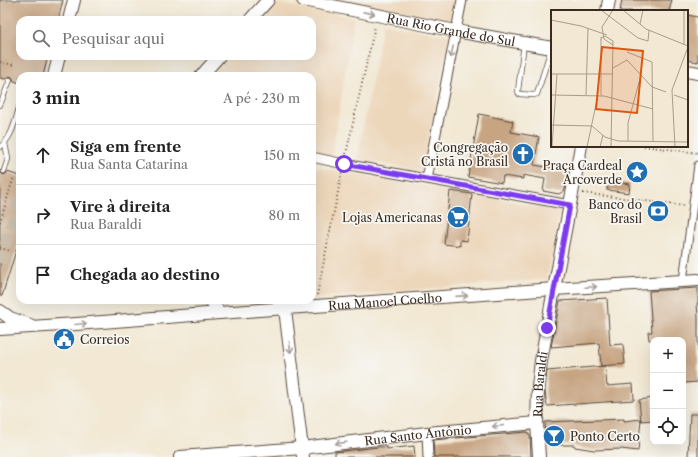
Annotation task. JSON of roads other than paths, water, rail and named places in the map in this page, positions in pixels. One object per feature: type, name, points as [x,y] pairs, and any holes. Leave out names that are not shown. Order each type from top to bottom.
[{"type":"street","points":[[70,16],[74,0]]},
{"type":"street","points":[[254,16],[268,0]]},
{"type":"street","name":"Rua Rio Grande do Sul","points":[[303,0],[456,31],[551,48]]},
{"type":"street","points":[[427,179],[462,0]]},
{"type":"street","points":[[607,10],[609,0]]},
{"type":"street","points":[[55,72],[58,60]]},
{"type":"street","points":[[205,72],[215,60]]},
{"type":"street","points":[[688,71],[698,73]]},
{"type":"street","name":"Rua Baraldi","points":[[539,457],[537,423],[538,387],[541,361],[581,147]]},
{"type":"street","points":[[316,158],[570,205]]},
{"type":"street","points":[[683,281],[698,165]]},
{"type":"street","name":"Rua Manoel Coelho","points":[[0,329],[698,280]]},
{"type":"street","points":[[213,304],[219,313]]},
{"type":"street","points":[[285,308],[303,452]]},
{"type":"street","points":[[0,311],[10,318],[36,327]]},
{"type":"street","name":"Rua Santo Antônio","points":[[180,457],[303,452],[427,433],[537,423]]},
{"type":"street","points":[[427,433],[428,457]]},
{"type":"lane","points":[[524,43],[518,91],[519,94],[537,94],[551,51]]},
{"type":"lane","points":[[0,105],[10,80]]},
{"type":"lane","points":[[0,147],[11,133],[16,117]]},
{"type":"lane","points":[[2,143],[8,159],[4,172]]},
{"type":"tunnel","points":[[0,263],[16,211]]},
{"type":"place","name":"Congregação Cristã no Brasil","points":[[523,154]]},
{"type":"place","name":"Praça Cardeal Arcoverde","points":[[637,172]]},
{"type":"place","name":"Banco do Brasil","points":[[658,211]]},
{"type":"place","name":"Lojas Americanas","points":[[458,217]]},
{"type":"place","name":"Correios","points":[[64,339]]},
{"type":"place","name":"Ponto Certo","points":[[554,436]]}]
